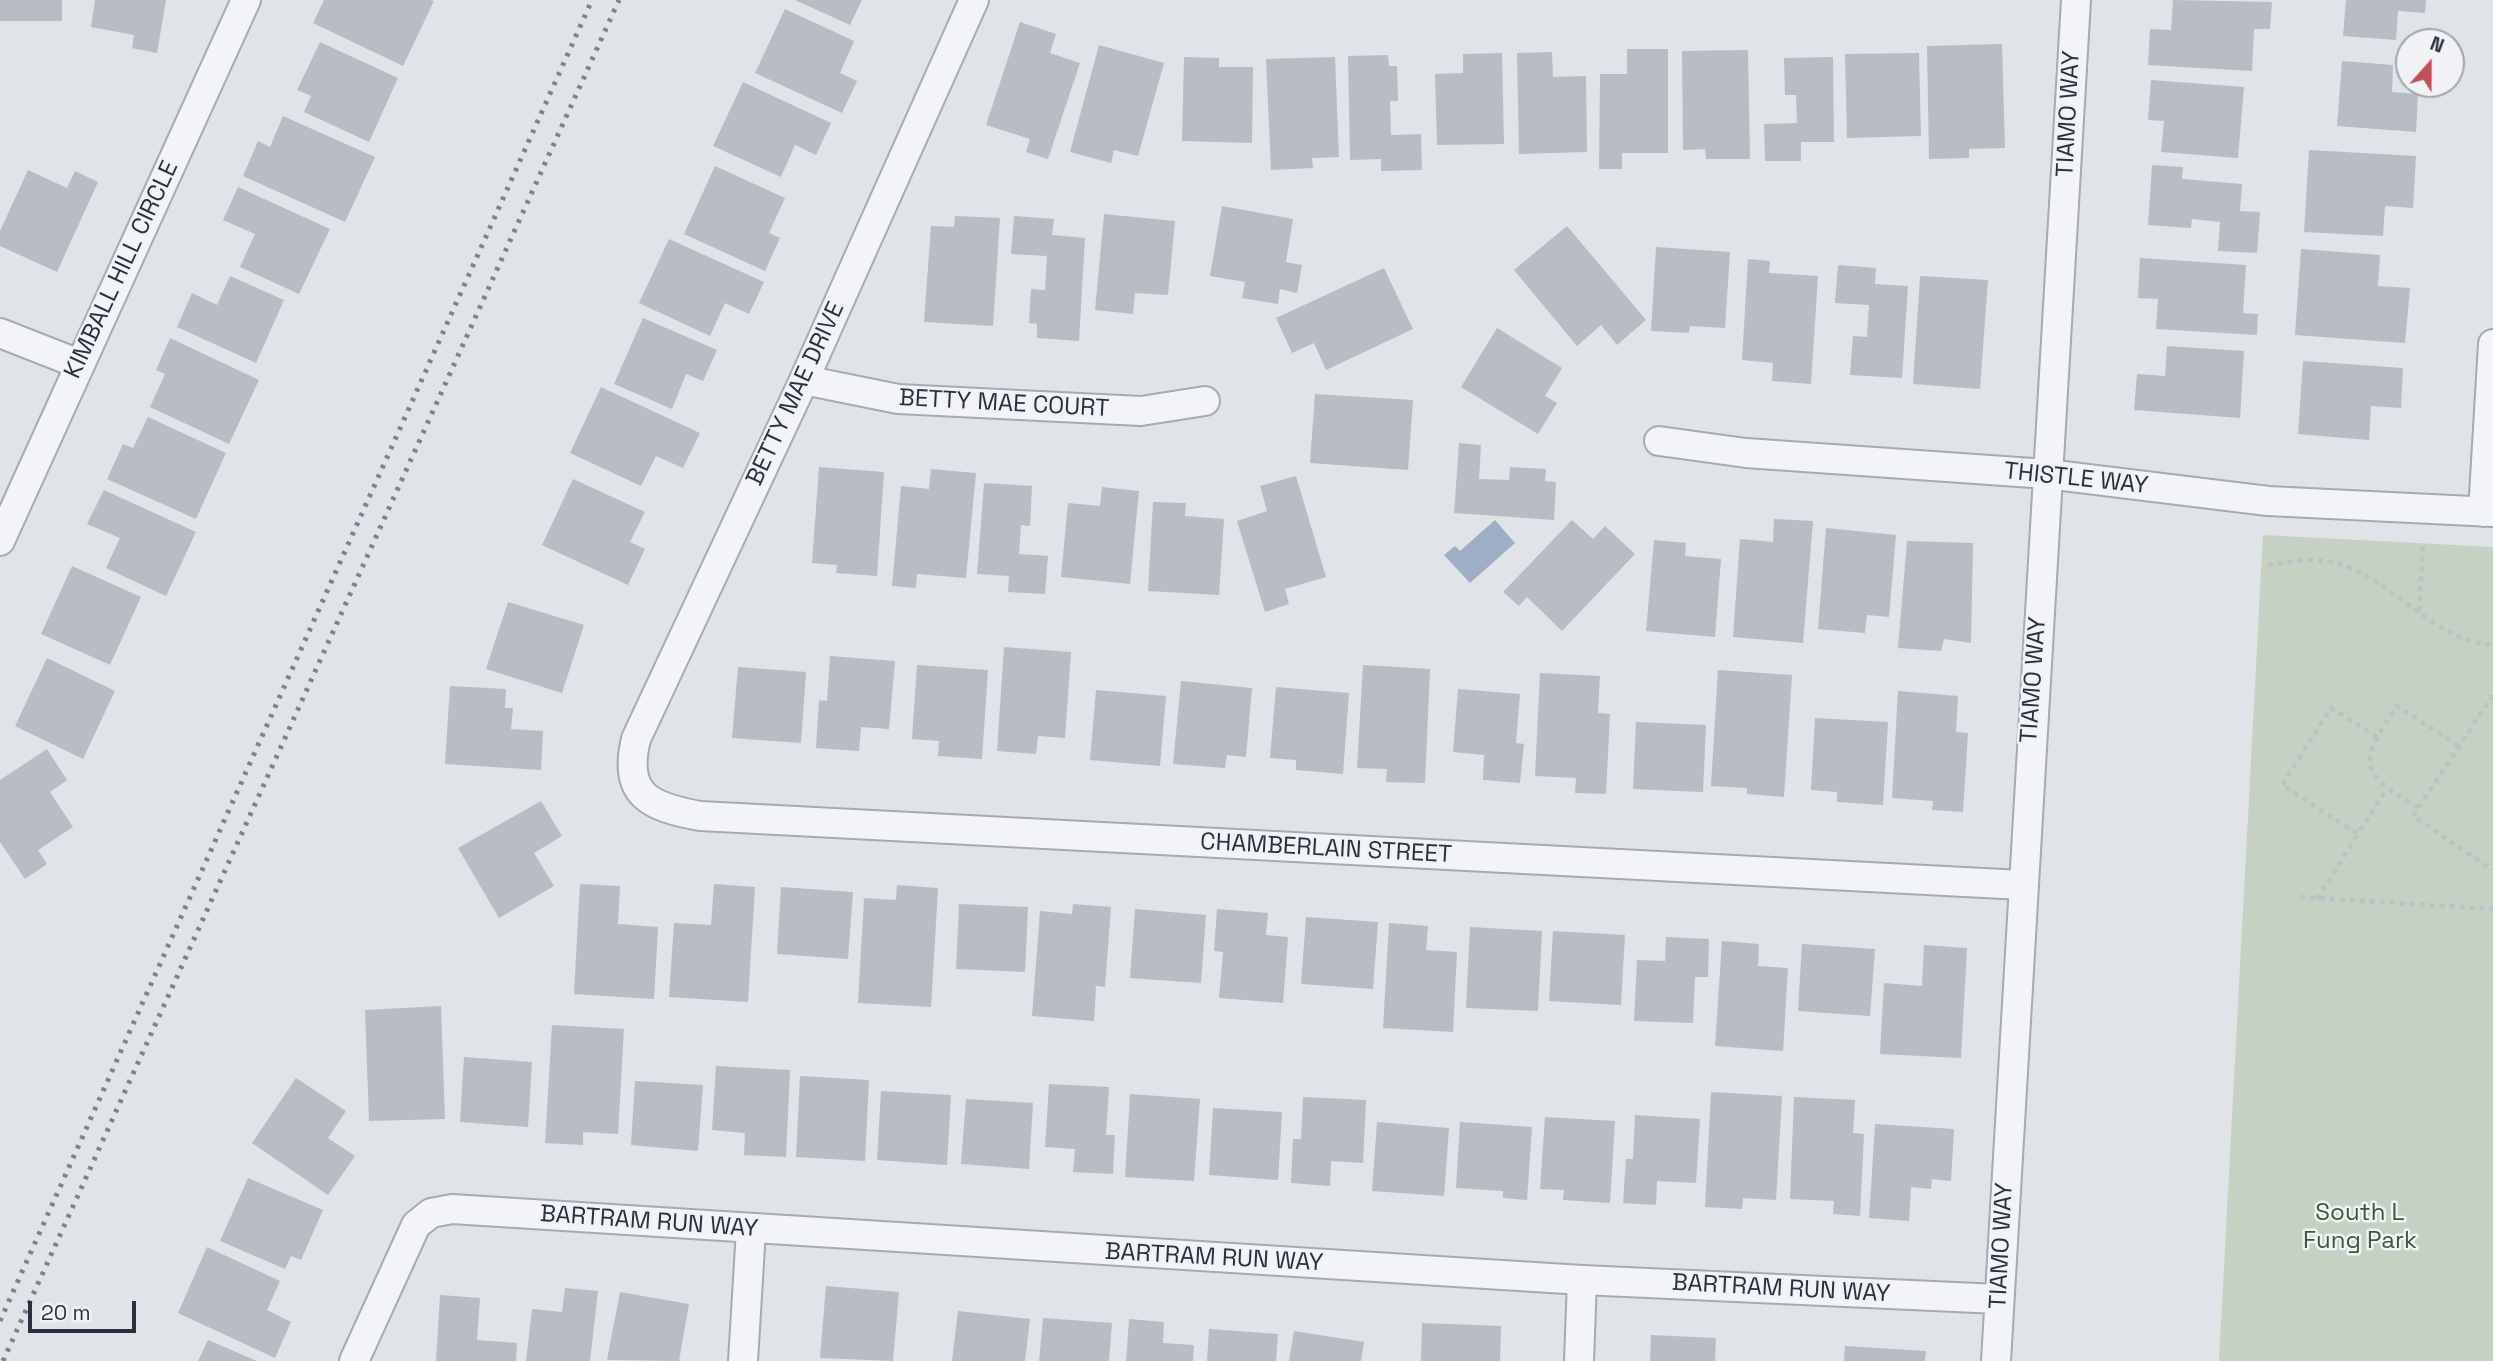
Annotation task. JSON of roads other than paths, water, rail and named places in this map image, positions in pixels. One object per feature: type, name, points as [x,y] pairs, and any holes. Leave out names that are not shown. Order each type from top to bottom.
[{"type":"street","name":"KIMBALL HILL CIRCLE","points":[[0,541],[246,0]]},
{"type":"street","name":"BETTY MAE DRIVE","points":[[638,790],[631,762],[636,739],[804,380],[974,0]]},
{"type":"street","name":"TIAMO WAY","points":[[1996,1361],[2076,0]]},
{"type":"street","points":[[0,332],[79,364]]},
{"type":"street","points":[[2488,512],[2493,344]]},
{"type":"street","name":"BETTY MAE COURT","points":[[804,380],[898,399],[1141,411],[1205,401]]},
{"type":"street","name":"THISTLE WAY","points":[[1659,441],[1746,453],[2047,474],[2268,501],[2488,512]]},
{"type":"street","name":"CHAMBERLAIN STREET","points":[[638,790],[663,809],[700,816],[2022,885]]},
{"type":"street","name":"BARTRAM RUN WAY","points":[[354,1361],[416,1225],[431,1213],[452,1209],[484,1209],[751,1230],[1583,1280],[1999,1299]]},
{"type":"street","points":[[743,1361],[751,1230]]},
{"type":"street","points":[[1578,1361],[1583,1280]]},
{"type":"water","points":[[1495,520],[1515,543],[1470,583],[1444,555],[1455,546],[1460,551]]},
{"type":"railway","points":[[0,1321],[592,0]]},
{"type":"railway","points":[[3,1361],[619,0]]},
{"type":"park label","name":"South L Fung Park","points":[[2360,1227]]}]
